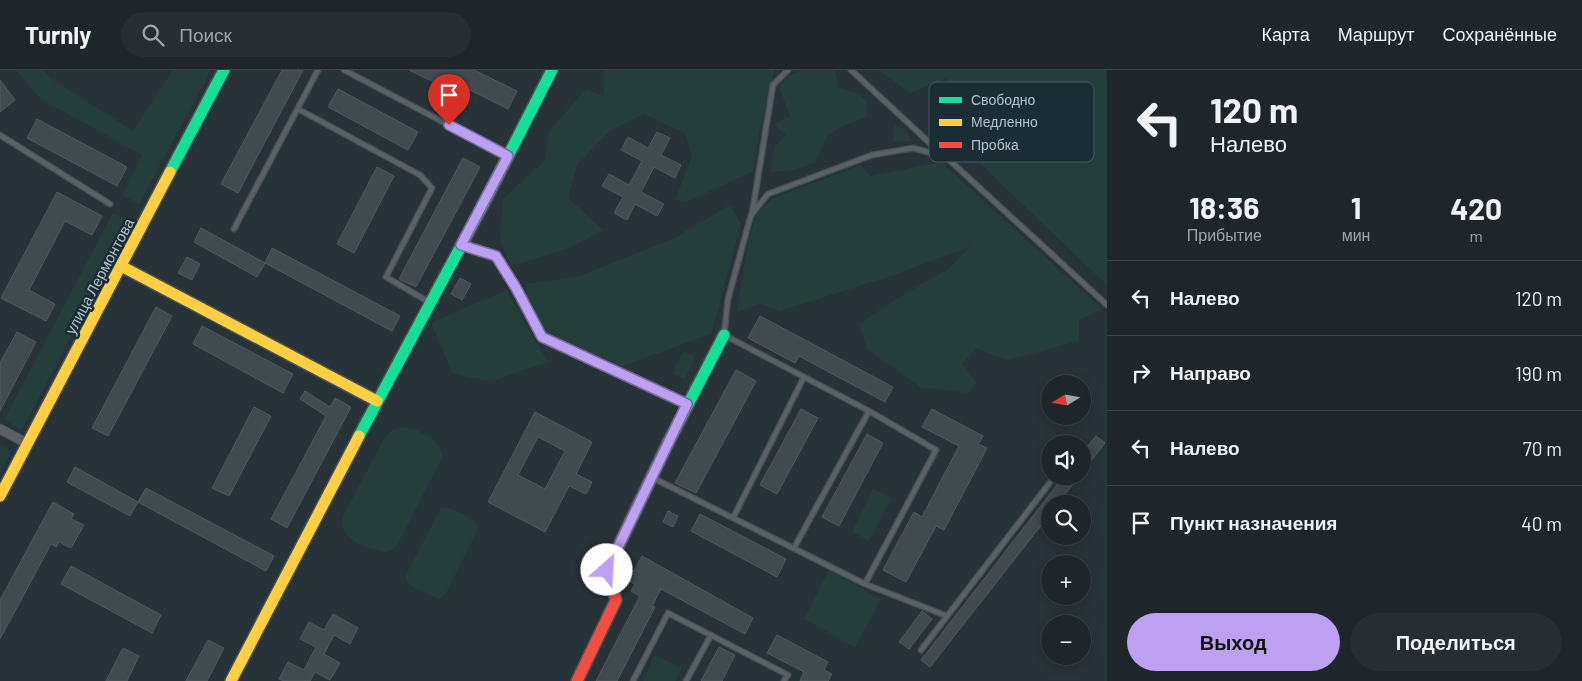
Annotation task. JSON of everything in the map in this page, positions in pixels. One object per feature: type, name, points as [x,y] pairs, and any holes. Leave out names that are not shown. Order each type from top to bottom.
[{"type":"street","name":"улица Лермонтова","points":[[0,496],[224,70]]},
{"type":"street","points":[[231,681],[552,70]]},
{"type":"street","points":[[461,245],[496,256],[516,288],[542,337],[687,404]]},
{"type":"street","points":[[121,266],[377,401]]},
{"type":"street","points":[[577,681],[616,600],[607,570],[687,404],[724,335]]},
{"type":"street","points":[[0,429],[28,444]]},
{"type":"lane","points":[[234,229],[318,70]]},
{"type":"lane","points":[[344,70],[508,156]]},
{"type":"lane","points":[[788,70],[773,86],[751,215],[728,298],[724,335],[868,411],[936,450],[865,584]]},
{"type":"lane","points":[[852,70],[929,142]]},
{"type":"lane","points":[[298,109],[420,175],[432,188],[386,277],[430,303]]},
{"type":"lane","points":[[0,135],[110,204]]},
{"type":"lane","points":[[751,215],[768,194],[872,155],[913,148],[929,153]]},
{"type":"lane","points":[[950,162],[1107,304]]},
{"type":"lane","points":[[733,518],[804,377]]},
{"type":"lane","points":[[794,548],[868,411]]},
{"type":"lane","points":[[652,477],[865,584],[947,616]]},
{"type":"lane","points":[[921,650],[1048,485]]},
{"type":"lane","points":[[634,681],[668,613],[788,675],[784,681]]},
{"type":"lane","points":[[686,681],[711,635]]},
{"type":"green space","points":[[16,70],[44,70],[50,78],[133,131],[173,70],[211,70],[139,204],[122,195],[142,155],[41,99]]},
{"type":"green space","points":[[604,70],[774,70],[760,129],[753,171],[687,202],[675,200],[692,157],[685,133],[644,114],[608,132],[577,165],[568,198],[603,230],[570,248],[511,266],[500,240],[503,199],[545,160],[549,131],[586,89],[604,96]]},
{"type":"green space","points":[[802,70],[835,70],[838,88],[857,93],[867,101],[867,117],[842,126],[827,136],[816,162],[793,170],[771,172],[774,147],[786,135],[774,124],[790,117],[779,86],[792,74]]},
{"type":"green space","points":[[879,70],[1107,70],[1107,77],[1104,79],[1107,79],[1107,285],[978,162],[1094,162],[1094,82],[945,82],[947,78],[937,82],[929,82],[929,85],[910,93]]},
{"type":"green space","points":[[894,124],[906,130],[912,141],[893,142]]},
{"type":"green space","points":[[941,162],[1102,309],[1079,320],[1079,341],[1007,360],[976,348],[962,364],[977,383],[968,393],[920,387],[867,349],[859,324],[901,296],[947,270],[971,246],[897,274],[780,311],[760,303],[737,313],[746,254],[756,215],[772,199],[860,165],[871,176]]},
{"type":"green space","points":[[730,205],[741,224],[711,334],[622,366],[546,334],[526,295],[526,284],[580,276],[673,239]]},
{"type":"green space","points":[[113,213],[131,222],[22,430],[4,420]]},
{"type":"green space","points":[[506,290],[548,362],[492,381],[453,374],[431,323]]},
{"type":"green space","points":[[683,351],[695,357],[685,379],[672,374]]},
{"type":"green space","points":[[404,427],[423,433],[433,439],[443,456],[396,547],[387,552],[364,546],[350,538],[342,526],[342,518],[384,439],[392,430]]},
{"type":"green space","points":[[0,445],[12,451],[0,473]]},
{"type":"green space","points":[[873,489],[891,498],[869,541],[852,532]]},
{"type":"green space","points":[[441,508],[462,513],[479,527],[445,595],[439,599],[411,586],[406,580],[406,575]]},
{"type":"green space","points":[[829,570],[881,599],[855,647],[804,619]]},
{"type":"green space","points":[[655,655],[682,668],[675,681],[643,681]]},
{"type":"building","points":[[282,70],[303,70],[238,193],[221,184]]},
{"type":"building","points":[[409,70],[474,70],[517,91],[508,109],[446,78],[442,86]]},
{"type":"building","points":[[0,80],[15,100],[0,112]]},
{"type":"building","points":[[338,89],[418,132],[408,150],[328,107]]},
{"type":"building","points":[[37,119],[127,167],[117,186],[27,138]]},
{"type":"building","points":[[657,132],[670,138],[661,155],[681,165],[675,178],[654,167],[641,192],[664,204],[657,216],[635,204],[627,220],[614,213],[623,197],[602,186],[609,174],[629,185],[642,161],[621,150],[628,137],[648,148]]},
{"type":"building","points":[[463,158],[480,167],[416,287],[399,279]]},
{"type":"building","points":[[377,167],[394,176],[354,253],[337,244]]},
{"type":"building","points":[[57,192],[102,216],[92,235],[65,221],[29,290],[55,304],[46,321],[1,298]]},
{"type":"building","points":[[201,228],[265,263],[257,277],[194,242]]},
{"type":"building","points":[[272,248],[400,316],[392,331],[265,263]]},
{"type":"building","points":[[187,257],[200,264],[192,280],[178,273]]},
{"type":"building","points":[[460,278],[471,284],[462,300],[451,294]]},
{"type":"building","points":[[156,307],[172,316],[108,436],[92,428]]},
{"type":"building","points":[[760,316],[893,387],[885,402],[799,356],[795,363],[748,338]]},
{"type":"building","points":[[202,326],[293,374],[283,393],[193,344]]},
{"type":"building","points":[[17,332],[36,342],[0,411],[0,363]]},
{"type":"building","points":[[736,370],[756,381],[696,493],[675,483]]},
{"type":"building","points":[[305,391],[330,407],[335,398],[351,407],[287,528],[271,519],[326,416],[300,399]]},
{"type":"building","points":[[254,407],[271,416],[229,496],[212,488]]},
{"type":"building","points":[[801,409],[818,418],[777,494],[760,485]]},
{"type":"building","points":[[932,409],[983,436],[978,444],[987,448],[944,530],[936,526],[906,582],[883,570],[914,512],[922,517],[959,446],[922,427]]},
{"type":"building","points":[[535,412],[592,442],[576,474],[592,482],[586,494],[569,486],[545,532],[488,502]],"holes":[[[538,437],[565,451],[545,489],[518,475]]]},
{"type":"building","points":[[867,434],[883,443],[839,526],[822,517]]},
{"type":"building","points":[[1096,436],[1105,443],[1091,461],[1091,442]]},
{"type":"building","points":[[75,467],[138,502],[130,516],[67,482]]},
{"type":"building","points":[[1057,485],[1072,485],[1065,495],[1049,495]]},
{"type":"building","points":[[146,488],[274,556],[266,571],[138,502]]},
{"type":"building","points":[[53,502],[74,514],[71,519],[84,525],[71,548],[59,542],[56,547],[51,544],[0,639],[0,600]]},
{"type":"building","points":[[1041,506],[1041,525],[930,667],[921,660]]},
{"type":"building","points":[[668,511],[678,516],[673,527],[663,522]]},
{"type":"building","points":[[700,514],[786,559],[777,577],[691,531]]},
{"type":"building","points":[[642,556],[753,618],[745,634],[661,589],[652,606],[655,607],[617,681],[596,681],[640,596],[631,591],[635,584],[629,581]]},
{"type":"building","points":[[71,566],[161,615],[152,633],[61,584]]},
{"type":"building","points":[[922,611],[932,619],[909,649],[899,642]]},
{"type":"building","points":[[333,614],[358,628],[350,644],[334,635],[324,654],[340,663],[330,680],[315,672],[310,681],[284,681],[279,679],[288,662],[304,670],[316,647],[300,639],[309,622],[324,630]]},
{"type":"building","points":[[777,635],[828,662],[824,670],[832,674],[828,681],[800,681],[804,672],[767,653]]},
{"type":"building","points":[[208,640],[224,648],[207,681],[186,681]]},
{"type":"building","points":[[719,647],[735,655],[722,681],[701,681]]},
{"type":"building","points":[[123,648],[139,656],[127,681],[106,681]]},
{"type":"traffic: fast","points":[[170,172],[224,70]]},
{"type":"traffic: fast","points":[[359,436],[483,205],[552,70]]},
{"type":"traffic: fast","points":[[668,443],[724,335]]},
{"type":"traffic: slow","points":[[0,496],[170,172]]},
{"type":"traffic: slow","points":[[121,266],[377,401]]},
{"type":"traffic: slow","points":[[231,681],[359,436]]},
{"type":"traffic: jam","points":[[577,681],[616,600],[607,570],[668,443]]},
{"type":"route","points":[[449,125],[508,156],[461,245],[496,256],[516,288],[542,337],[687,404],[607,570]]}]
